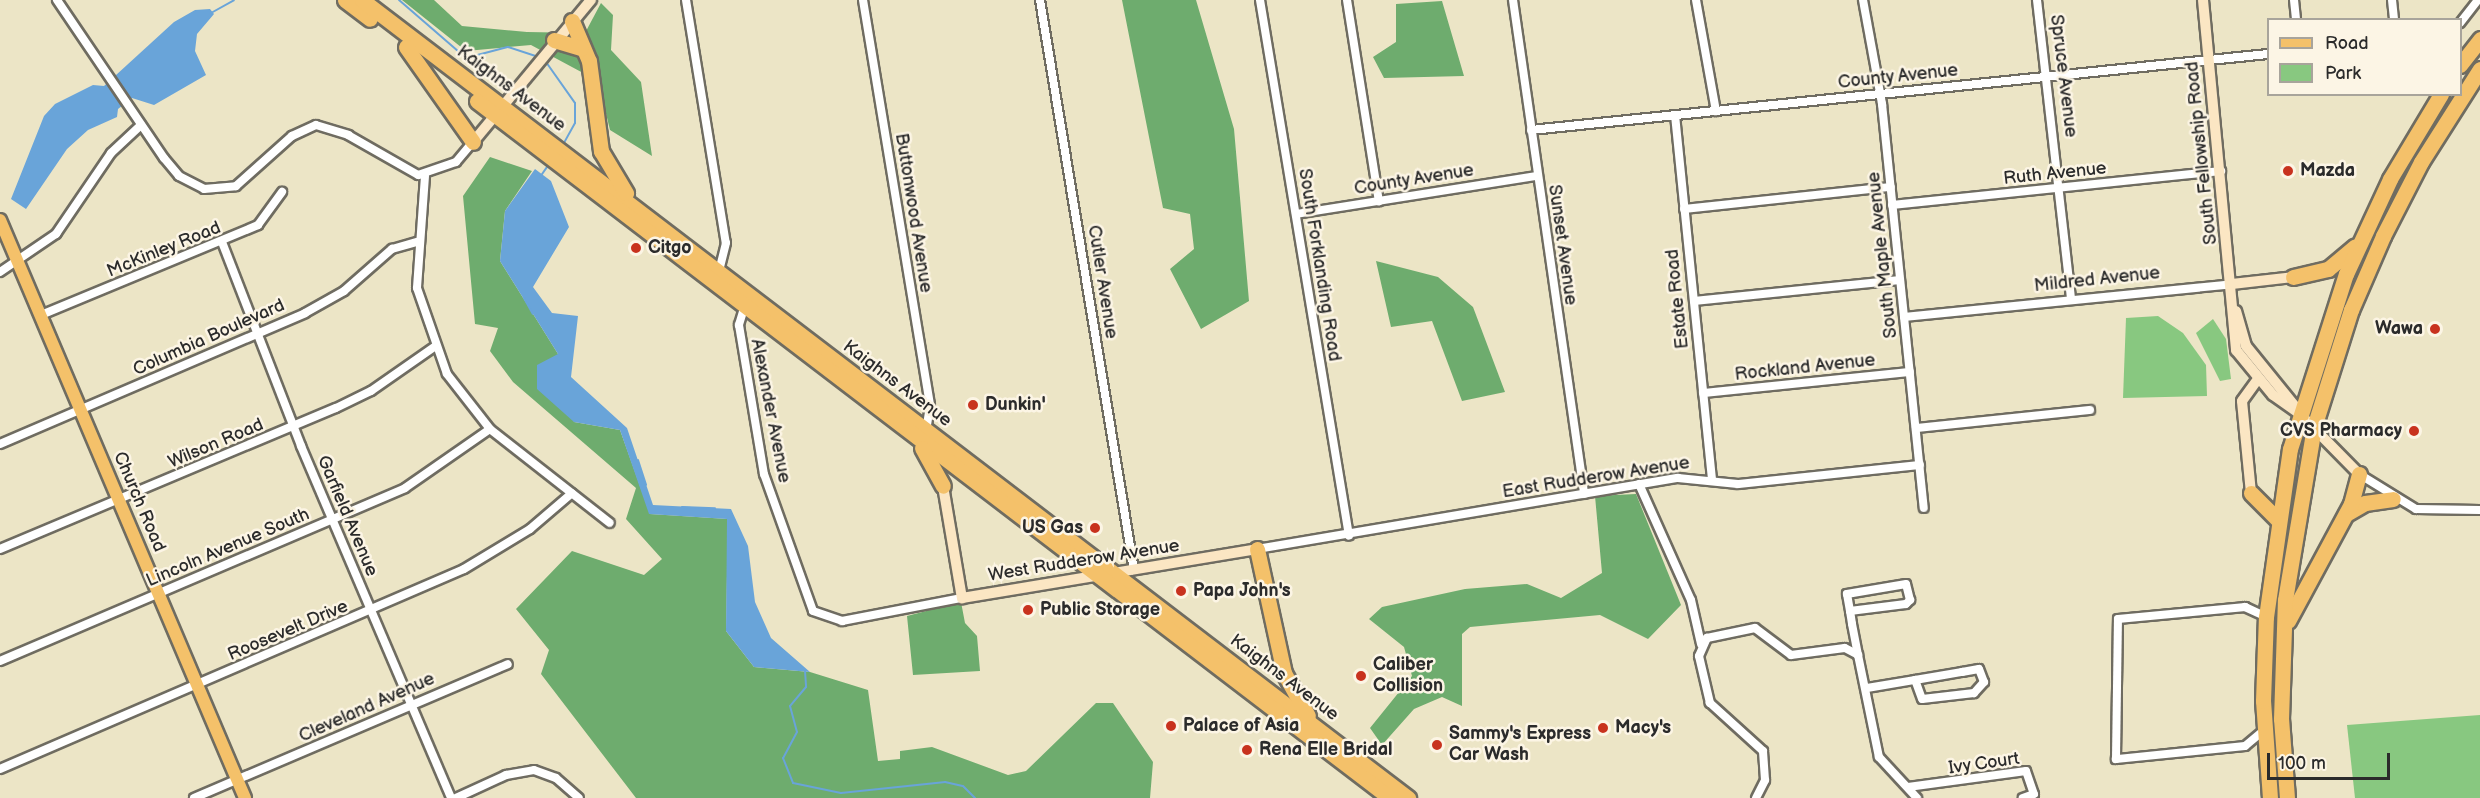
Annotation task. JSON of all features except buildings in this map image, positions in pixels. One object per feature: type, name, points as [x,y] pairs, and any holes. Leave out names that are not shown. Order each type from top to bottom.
[{"type":"highway","name":"Kaighns Avenue","points":[[345,0],[498,110]]},
{"type":"highway","name":"Kaighns Avenue","points":[[362,0],[745,305],[895,420],[1317,728],[1408,798]]},
{"type":"highway","points":[[572,21],[581,48],[589,61],[603,157],[643,213]]},
{"type":"highway","points":[[2462,62],[2480,39]]},
{"type":"highway","points":[[406,46],[473,142]]},
{"type":"highway","points":[[549,46],[581,48]]},
{"type":"highway","points":[[2287,798],[2283,635],[2292,541],[2314,427],[2336,350],[2382,236],[2421,162],[2480,69]]},
{"type":"highway","points":[[2268,798],[2264,730],[2266,617],[2277,519],[2299,412],[2360,242],[2440,96]]},
{"type":"highway","name":"Kaighns Avenue","points":[[562,159],[643,213],[926,430],[1390,798]]},
{"type":"highway","points":[[2293,277],[2328,269],[2360,242]]},
{"type":"highway","points":[[895,420],[932,458],[943,486]]},
{"type":"highway","points":[[2283,635],[2302,587],[2346,513],[2359,474]]},
{"type":"highway","points":[[2277,519],[2252,494],[2284,478]]},
{"type":"highway","points":[[2346,513],[2365,503],[2393,499]]},
{"type":"highway","points":[[1257,549],[1286,681],[1317,728]]},
{"type":"main road","name":"Church Road","points":[[0,220],[245,798]]},
{"type":"street","points":[[57,0],[141,125],[179,176],[204,189],[236,186],[292,136],[316,125],[348,135],[404,172],[425,176],[456,162],[534,64],[591,0]]},
{"type":"street","points":[[686,0],[726,243],[718,272]]},
{"type":"street","name":"Buttonwood Avenue","points":[[863,0],[930,406],[926,430]]},
{"type":"street","name":"Cutler Avenue","points":[[1040,0],[1134,570]]},
{"type":"street","name":"South Forklanding Road","points":[[1260,0],[1349,536]]},
{"type":"street","points":[[1347,0],[1379,201]]},
{"type":"street","name":"Sunset Avenue","points":[[1513,0],[1536,176],[1584,494]]},
{"type":"street","points":[[1696,0],[1716,111]]},
{"type":"street","name":"South Maple Avenue","points":[[1863,0],[1891,186],[1924,508]]},
{"type":"street","name":"Spruce Avenue","points":[[2037,0],[2050,76],[2071,299]]},
{"type":"street","name":"South Fellowship Road","points":[[2203,0],[2234,303],[2236,350],[2258,379],[2299,412]]},
{"type":"street","points":[[2294,0],[2296,18]]},
{"type":"street","points":[[2392,0],[2394,18]]},
{"type":"street","points":[[2462,21],[2469,15],[2478,0]]},
{"type":"street","name":"County Avenue","points":[[1531,129],[2267,54]]},
{"type":"street","name":"Estate Road","points":[[1675,115],[1712,480]]},
{"type":"street","points":[[0,272],[19,263],[56,234],[111,153],[141,125]]},
{"type":"street","name":"Ruth Avenue","points":[[1892,205],[2221,171]]},
{"type":"street","points":[[425,176],[417,242],[417,288],[434,347],[463,398],[490,429],[610,523]]},
{"type":"street","name":"County Avenue","points":[[1296,214],[1536,176]]},
{"type":"street","points":[[1684,209],[1891,186]]},
{"type":"street","name":"McKinley Road","points":[[41,315],[222,242],[258,225],[282,192]]},
{"type":"street","name":"Garfield Avenue","points":[[222,242],[294,427],[409,706],[451,798]]},
{"type":"street","name":"Columbia Boulevard","points":[[0,444],[326,302],[392,249],[417,242]]},
{"type":"street","name":"Mildred Avenue","points":[[1904,316],[2293,277]]},
{"type":"street","points":[[1694,301],[1900,280]]},
{"type":"street","name":"South Fellowship Road","points":[[2234,303],[2246,346],[2299,412]]},
{"type":"street","name":"Alexander Avenue","points":[[745,305],[739,331],[764,474],[804,595],[825,619]]},
{"type":"street","name":"Wilson Road","points":[[0,549],[294,427],[371,391],[434,347]]},
{"type":"street","name":"Rockland Avenue","points":[[1703,393],[1910,372]]},
{"type":"street","points":[[2252,494],[2242,398],[2258,379]]},
{"type":"street","points":[[1916,428],[2090,410]]},
{"type":"street","points":[[2299,412],[2359,474],[2393,499],[2429,511],[2480,510]]},
{"type":"street","name":"Lincoln Avenue South","points":[[0,661],[333,520],[430,474],[490,429]]},
{"type":"street","name":"East Rudderow Avenue","points":[[1349,536],[1686,477],[1738,484],[1920,465]]},
{"type":"street","points":[[1638,484],[1691,600],[1701,644],[1710,703],[1763,751],[1766,780],[1756,798]]},
{"type":"street","points":[[943,486],[962,598]]},
{"type":"street","name":"Roosevelt Drive","points":[[0,769],[372,612],[499,550],[572,493]]},
{"type":"street","name":"West Rudderow Avenue","points":[[825,619],[842,621],[962,598],[1349,536]]},
{"type":"street","points":[[1850,611],[1910,600],[1906,584],[1847,594],[1850,611],[1858,655],[1867,688],[1879,757],[1917,798]]},
{"type":"street","points":[[2264,730],[2245,746],[2116,759],[2118,619],[2245,607],[2266,617]]},
{"type":"street","points":[[1701,644],[1712,636],[1755,628],[1791,655],[1845,648],[1858,655]]},
{"type":"street","name":"Cleveland Avenue","points":[[194,798],[508,664]]},
{"type":"street","points":[[1867,688],[1979,669],[1984,682],[1974,693],[1922,699],[1915,680]]},
{"type":"street","points":[[456,798],[506,774],[534,770],[556,778],[579,798]]},
{"type":"street","name":"Ivy Court","points":[[1908,787],[2026,771],[2034,794],[2023,798]]},
{"type":"green space","points":[[402,0],[434,0],[462,26],[527,32],[585,33],[601,3],[613,15],[611,50],[641,82],[652,156],[610,130],[598,81],[531,45],[466,51]]},
{"type":"green space","points":[[1122,0],[1196,0],[1234,129],[1249,301],[1201,329],[1170,269],[1194,249],[1190,214],[1163,208]]},
{"type":"green space","points":[[1442,1],[1464,76],[1384,78],[1373,57],[1396,42],[1396,4]]},
{"type":"green space","points":[[490,157],[532,171],[505,211],[500,261],[558,354],[574,422],[620,430],[650,514],[728,519],[726,631],[754,667],[810,672],[868,690],[878,761],[900,759],[900,751],[932,747],[1008,775],[1026,771],[1096,703],[1113,703],[1153,762],[1150,798],[636,798],[541,674],[549,650],[516,609],[572,551],[644,575],[662,559],[626,519],[636,488],[513,382],[490,351],[498,328],[475,324],[463,196]]},
{"type":"green space","points":[[1376,261],[1438,277],[1473,307],[1505,392],[1462,401],[1432,321],[1391,327]]},
{"type":"green space","points":[[2158,316],[2183,333],[2206,365],[2207,396],[2123,398],[2126,318]]},
{"type":"green space","points":[[2213,319],[2226,339],[2231,379],[2220,381],[2196,333]]},
{"type":"green space","points":[[1636,494],[1681,605],[1648,639],[1600,615],[1470,627],[1462,634],[1462,706],[1442,697],[1414,709],[1382,745],[1370,728],[1412,676],[1404,647],[1369,619],[1382,607],[1465,589],[1527,584],[1561,598],[1602,573],[1595,496]]},
{"type":"green space","points":[[961,602],[965,623],[977,636],[980,671],[913,675],[907,616]]},
{"type":"green space","points":[[2480,715],[2480,798],[2355,798],[2347,725]]},
{"type":"water","points":[[210,9],[214,14],[197,34],[195,51],[206,75],[154,105],[132,98],[118,109],[117,117],[88,130],[67,149],[26,209],[11,199],[44,116],[55,104],[93,85],[104,86],[174,22],[195,10]]},
{"type":"water","points":[[535,169],[551,181],[569,227],[533,287],[552,313],[578,316],[571,377],[627,428],[653,505],[731,509],[748,546],[755,602],[771,638],[810,672],[754,667],[726,631],[727,519],[649,514],[620,430],[574,422],[537,389],[537,365],[558,354],[500,261],[505,211]]},
{"type":"waterway","points":[[211,13],[234,0]]},
{"type":"waterway","points":[[399,0],[466,58],[508,47],[539,57]]},
{"type":"waterway","points":[[546,62],[575,103],[575,123],[563,145]]},
{"type":"waterway","points":[[540,177],[549,164]]},
{"type":"waterway","points":[[524,298],[533,314]]},
{"type":"waterway","points":[[638,460],[646,485]]},
{"type":"waterway","points":[[682,507],[715,508]]},
{"type":"waterway","points":[[805,671],[806,687],[790,706],[797,732],[783,758],[793,783],[841,793],[945,782],[963,786],[975,798]]},
{"type":"place","name":"Mazda","points":[[2288,171]]},
{"type":"place","name":"Citgo","points":[[636,248]]},
{"type":"place","name":"Wawa","points":[[2435,329]]},
{"type":"place","name":"Dunkin'","points":[[973,405]]},
{"type":"place","name":"CVS Pharmacy","points":[[2414,431]]},
{"type":"place","name":"US Gas","points":[[1095,528]]},
{"type":"place","name":"Papa John's","points":[[1181,591]]},
{"type":"place","name":"Public Storage","points":[[1028,610]]},
{"type":"place","name":"Caliber Collision","points":[[1361,676]]},
{"type":"place","name":"Palace of Asia","points":[[1171,726]]},
{"type":"place","name":"Macy's","points":[[1603,728]]},
{"type":"place","name":"Sammy's Express Car Wash","points":[[1437,745]]},
{"type":"place","name":"Rena Elle Bridal","points":[[1247,750]]}]
